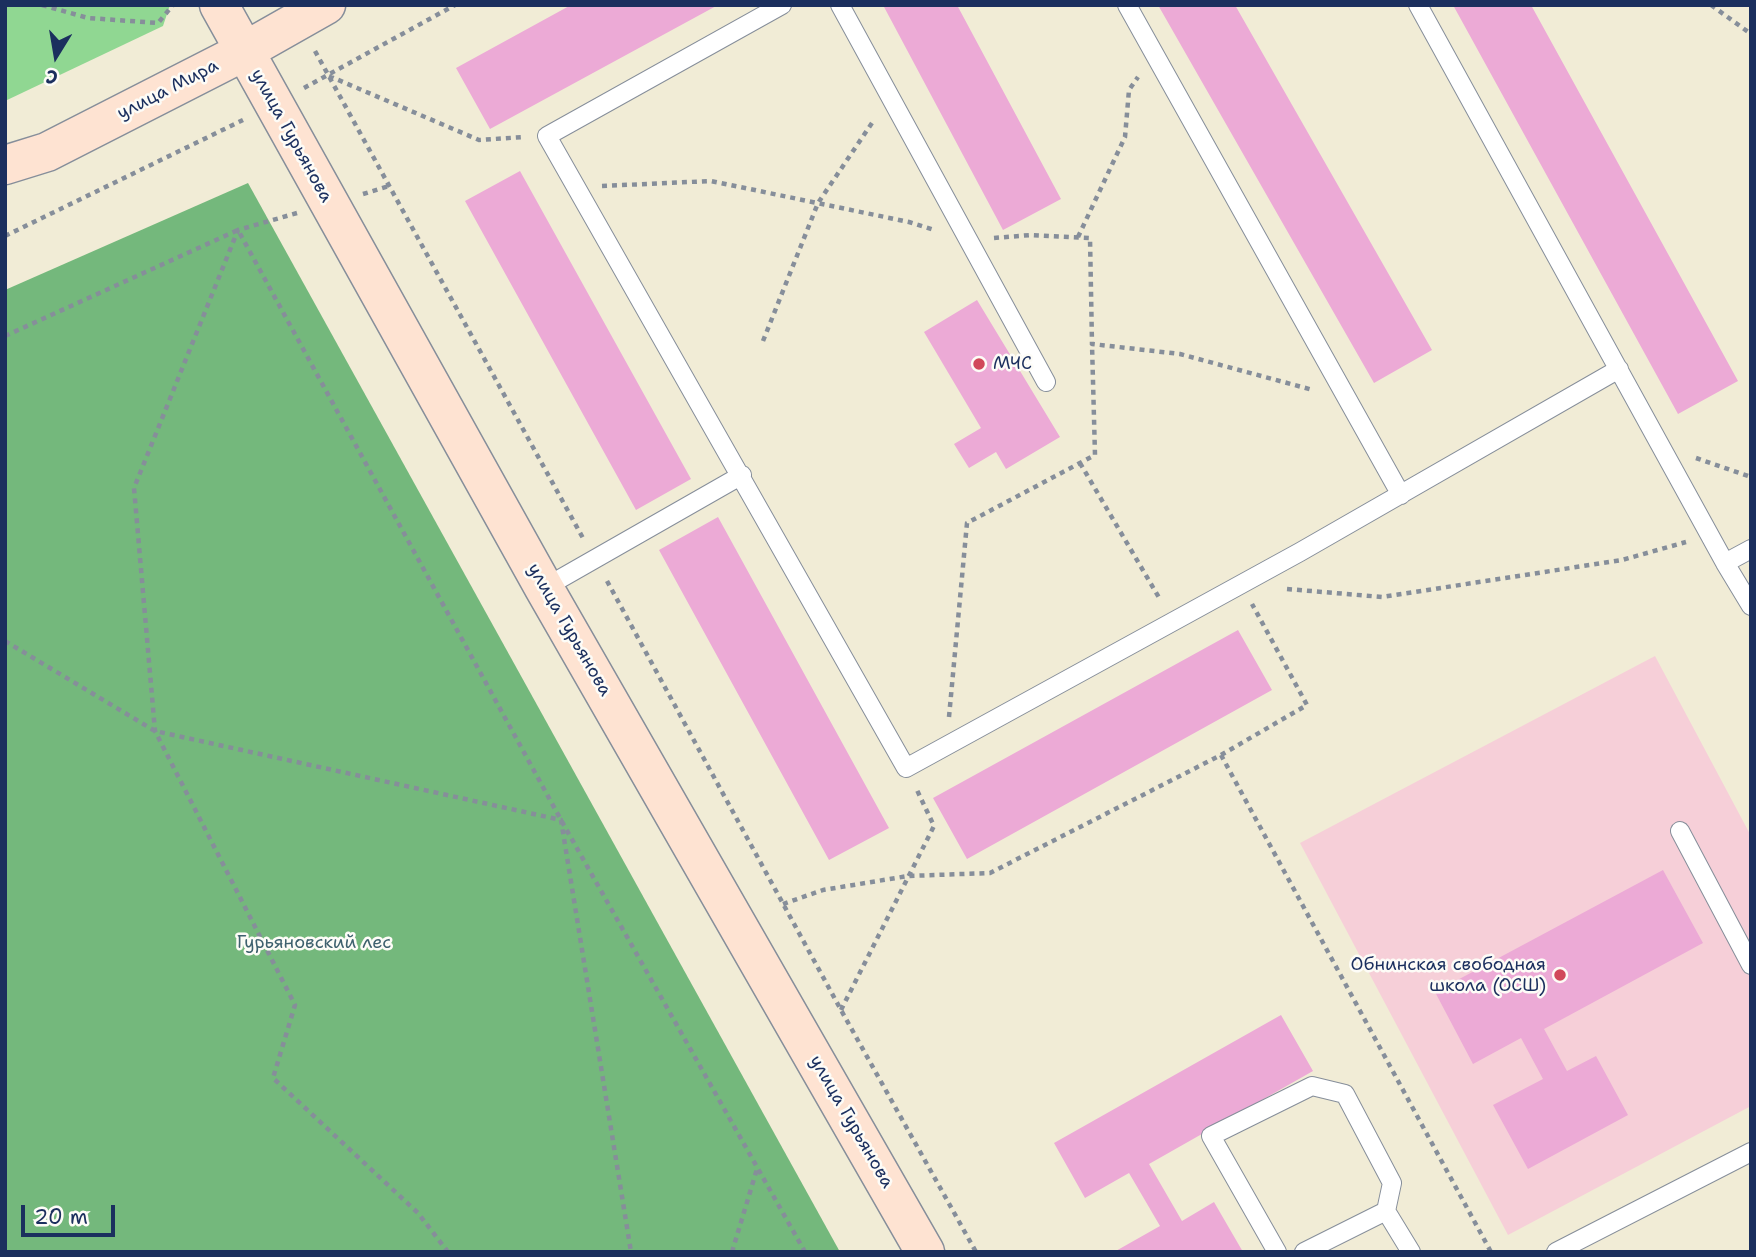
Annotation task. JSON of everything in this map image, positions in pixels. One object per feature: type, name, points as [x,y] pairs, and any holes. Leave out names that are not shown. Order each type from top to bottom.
[{"type":"street","name":"улица Гурьянова","points":[[219,5],[544,588],[925,1252]]},
{"type":"street","name":"улица Мира","points":[[5,165],[47,152],[243,52],[326,5]]},
{"type":"lane","points":[[782,5],[547,136],[906,768],[1401,495],[1619,369]]},
{"type":"lane","points":[[840,5],[1046,382]]},
{"type":"lane","points":[[1127,5],[1401,495]]},
{"type":"lane","points":[[1418,5],[1751,606]]},
{"type":"lane","points":[[544,588],[741,475]]},
{"type":"lane","points":[[1725,563],[1751,549]]},
{"type":"lane","points":[[1680,831],[1751,965]]},
{"type":"lane","points":[[1277,1252],[1211,1136],[1312,1086],[1345,1094],[1392,1183],[1386,1211],[1411,1252]]},
{"type":"lane","points":[[1556,1252],[1751,1152]]},
{"type":"lane","points":[[1304,1252],[1386,1211]]},
{"type":"path","points":[[42,5],[88,18],[158,23],[173,5]]},
{"type":"path","points":[[5,236],[274,105],[454,5]]},
{"type":"path","points":[[1711,5],[1751,34]]},
{"type":"path","points":[[1078,237],[1125,137],[1129,90],[1154,53]]},
{"type":"path","points":[[328,75],[479,140],[547,136]]},
{"type":"path","points":[[328,75],[976,1252]]},
{"type":"path","points":[[763,341],[818,203],[890,96]]},
{"type":"path","points":[[5,336],[238,230],[389,186]]},
{"type":"path","points":[[238,230],[134,488],[155,732],[295,1004],[274,1078],[418,1213],[448,1252]]},
{"type":"path","points":[[238,230],[561,820],[805,1252]]},
{"type":"path","points":[[946,746],[967,523],[1095,455],[1092,344]]},
{"type":"path","points":[[1662,447],[1751,477]]},
{"type":"path","points":[[1080,463],[1174,622]]},
{"type":"path","points":[[1241,584],[1382,597],[1622,560],[1710,535]]},
{"type":"path","points":[[783,904],[823,890],[908,876],[990,873],[1221,754],[1307,705],[1241,584]]},
{"type":"path","points":[[5,641],[155,732],[561,820]]},
{"type":"path","points":[[1221,754],[1492,1252]]},
{"type":"path","points":[[841,1010],[934,826],[906,768]]},
{"type":"path","points":[[561,820],[631,1252]]},
{"type":"path","points":[[732,1252],[757,1167]]},
{"type":"shaded area","name":"Обнинская свободная школа (ОСШ)","points":[[1655,656],[1751,836],[1751,1106],[1508,1235],[1300,843]]},
{"type":"green space","points":[[5,5],[170,5],[163,26],[5,101]]},
{"type":"green space","name":"Гурьяновский лес","points":[[248,183],[840,1252],[5,1252],[5,290]]},
{"type":"building","points":[[571,5],[718,5],[490,129],[456,68]]},
{"type":"building","points":[[883,5],[957,5],[1061,199],[1003,230]]},
{"type":"building","points":[[1158,5],[1235,5],[1432,350],[1374,383]]},
{"type":"building","points":[[1453,5],[1531,5],[1738,381],[1678,414]]},
{"type":"building","points":[[520,171],[691,479],[636,510],[465,201]]},
{"type":"building","name":"МЧС","points":[[977,300],[1060,437],[1006,469],[996,452],[969,468],[954,444],[981,428],[924,332]]},
{"type":"building","points":[[718,517],[889,828],[829,860],[659,550]]},
{"type":"building","points":[[1238,630],[1272,690],[967,859],[933,798]]},
{"type":"building","points":[[1663,870],[1703,943],[1544,1029],[1567,1071],[1596,1056],[1628,1115],[1528,1169],[1493,1105],[1543,1079],[1521,1038],[1473,1064],[1435,992]]},
{"type":"building","points":[[1281,1015],[1313,1071],[1149,1164],[1182,1221],[1214,1202],[1243,1252],[1114,1252],[1160,1226],[1129,1173],[1085,1198],[1054,1143]]},
{"type":"place","name":"МЧС","points":[[979,364]]},
{"type":"place","name":"Обнинская свободная школа (ОСШ)","points":[[1560,975]]}]
